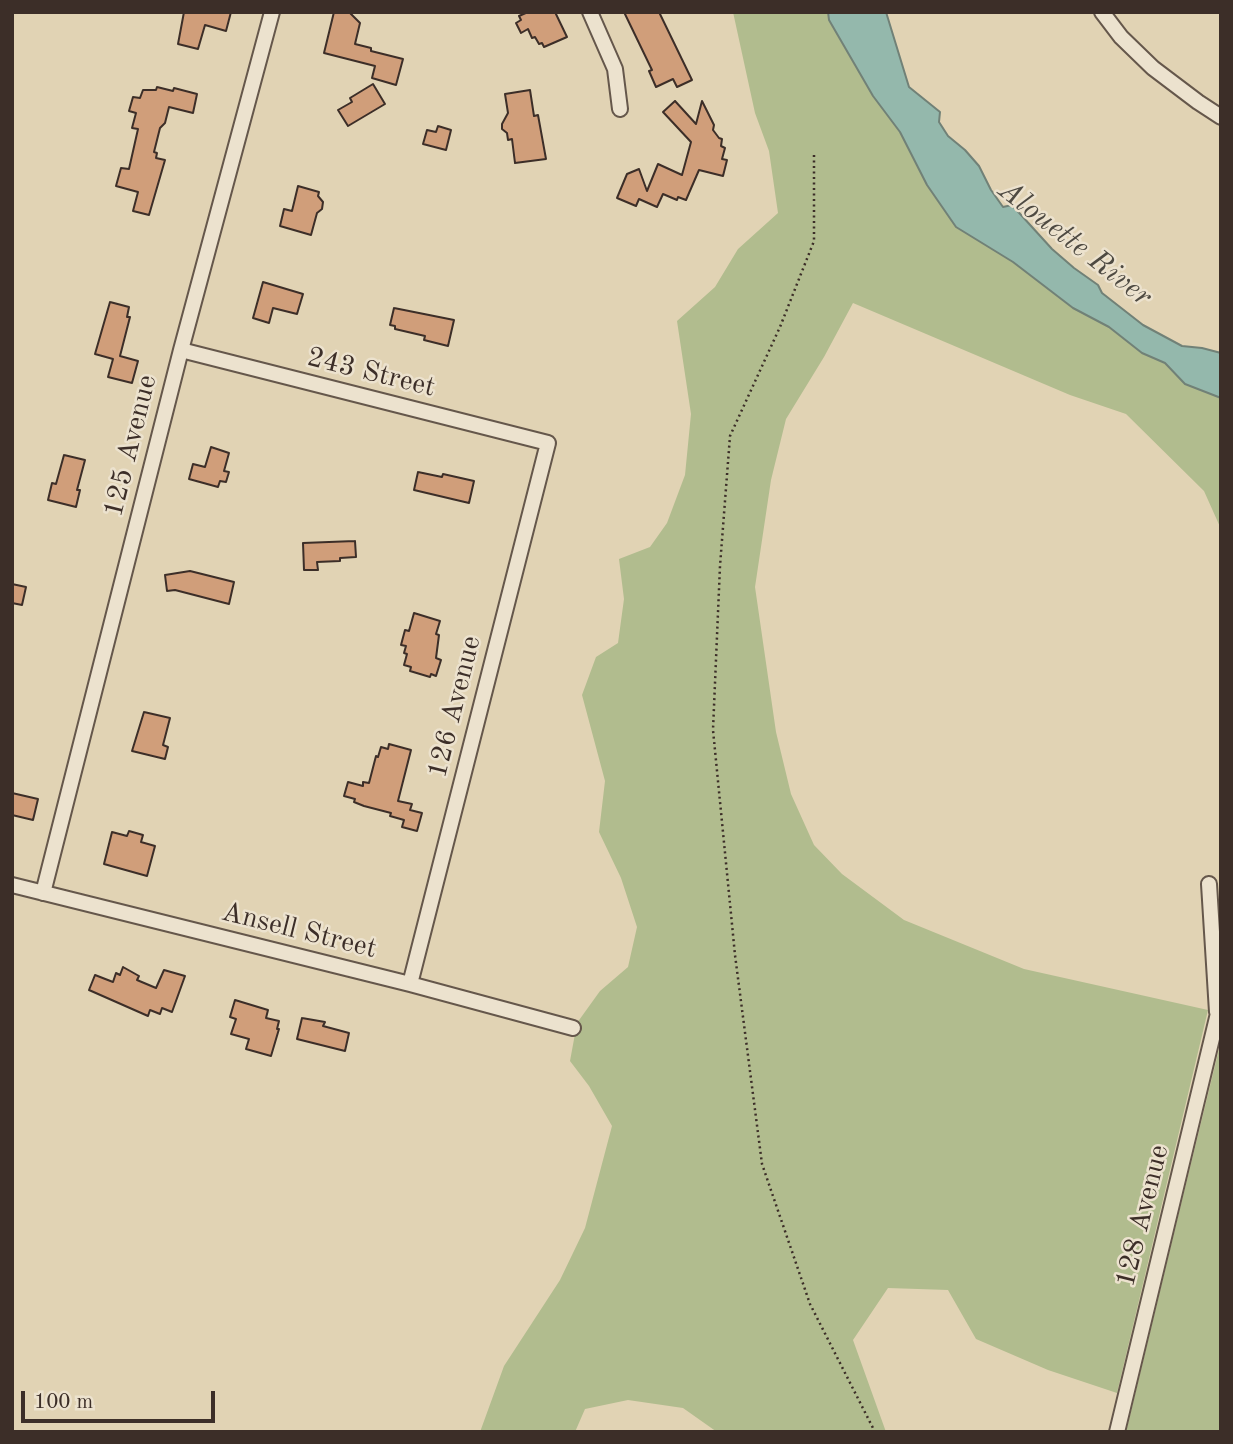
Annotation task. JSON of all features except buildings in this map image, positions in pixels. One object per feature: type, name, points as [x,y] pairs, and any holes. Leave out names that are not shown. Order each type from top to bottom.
[{"type":"street","name":"125 Avenue","points":[[43,893],[181,350],[272,12]]},
{"type":"street","points":[[590,12],[615,69],[620,109]]},
{"type":"street","points":[[1102,12],[1121,37],[1153,68],[1221,117]]},
{"type":"street","name":"243 Street","points":[[181,350],[548,443]]},
{"type":"street","name":"126 Avenue","points":[[410,984],[548,443]]},
{"type":"street","name":"128 Avenue","points":[[1117,1432],[1219,1007],[1209,884]]},
{"type":"street","name":"Ansell Street","points":[[12,885],[410,984],[573,1028]]},
{"type":"path","points":[[814,155],[814,241],[780,327],[730,436],[720,566],[713,730],[735,955],[762,1164],[810,1304],[875,1432]]},
{"type":"green space","points":[[733,12],[828,12],[829,20],[873,96],[900,132],[927,185],[956,227],[1013,262],[1073,308],[1109,327],[1142,353],[1165,363],[1185,384],[1221,398],[1221,529],[1204,491],[1126,414],[1070,395],[853,303],[786,419],[771,480],[755,587],[776,732],[791,794],[814,845],[842,874],[904,920],[1024,969],[1208,1010],[1117,1393],[1048,1370],[976,1339],[948,1290],[888,1288],[853,1340],[886,1432],[717,1432],[683,1408],[628,1400],[585,1409],[575,1432],[480,1432],[504,1366],[560,1280],[585,1228],[612,1126],[589,1086],[570,1061],[577,1023],[600,991],[628,967],[637,927],[621,878],[599,832],[605,781],[582,695],[596,657],[618,643],[624,599],[619,559],[650,547],[667,523],[685,475],[691,414],[677,321],[715,287],[738,249],[778,213],[769,151],[755,113]]},
{"type":"green space","points":[[1221,1041],[1221,1432],[1126,1432],[1175,1229]]},
{"type":"water","points":[[828,12],[886,12],[909,87],[940,112],[939,122],[948,136],[979,166],[1003,207],[1012,205],[1052,249],[1143,325],[1182,346],[1221,353],[1221,398],[1185,384],[1165,363],[1142,353],[1109,327],[1073,308],[1013,262],[956,227],[927,185],[900,132],[873,96],[829,20]]},
{"type":"water label","name":"Alouette River","points":[[1075,244]]}]
